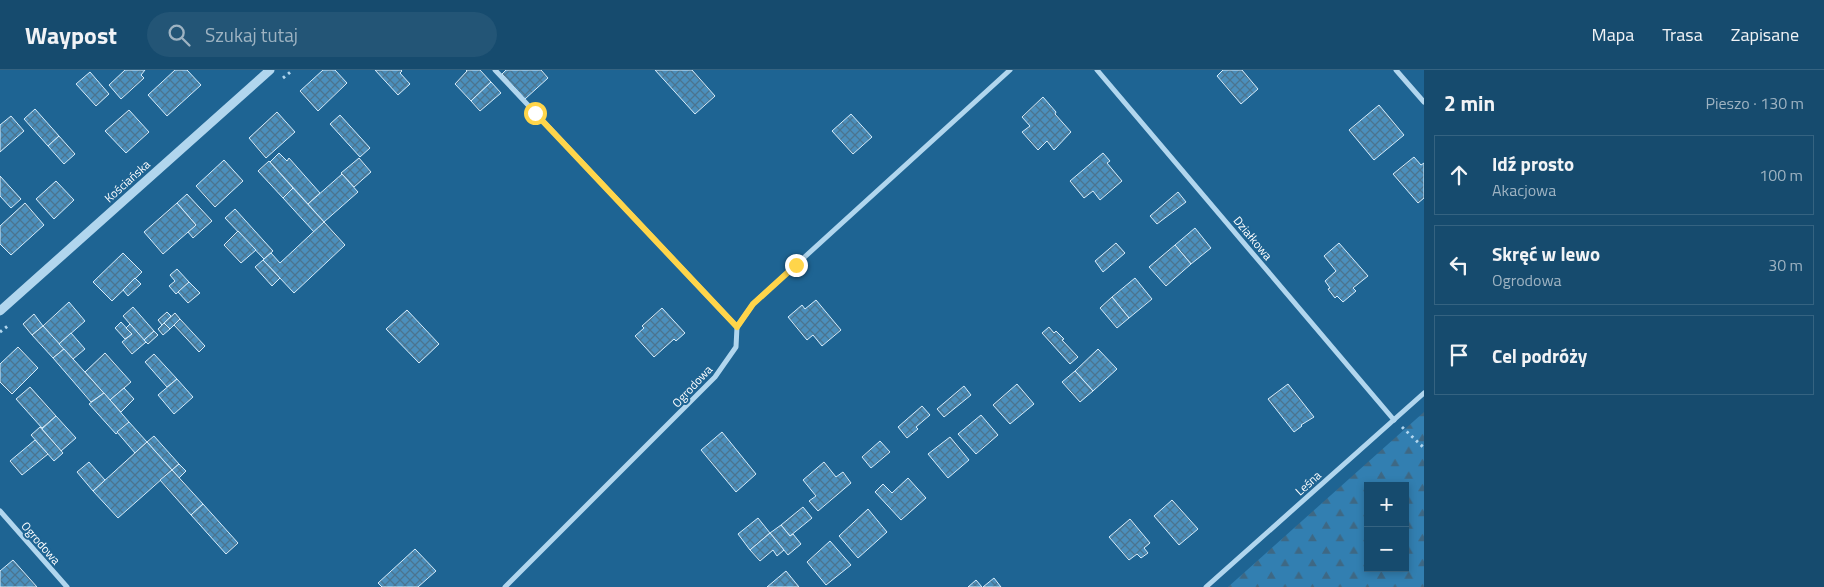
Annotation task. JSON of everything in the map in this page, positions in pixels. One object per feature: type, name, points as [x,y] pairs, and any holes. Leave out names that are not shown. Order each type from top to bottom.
[{"type":"street","name":"Kościańska","points":[[0,311],[270,70]]},
{"type":"street","points":[[495,70],[737,327]]},
{"type":"street","name":"Ogrodowa","points":[[504,587],[716,377],[736,346],[737,327],[753,304],[1010,70]]},
{"type":"street","name":"Działkowa","points":[[1097,70],[1394,420]]},
{"type":"street","points":[[1396,70],[1424,102]]},
{"type":"street","name":"Leśna","points":[[1206,587],[1424,393]]},
{"type":"street","name":"Ogrodowa","points":[[0,511],[67,587]]},
{"type":"path","points":[[1394,420],[1424,448]]},
{"type":"green space","points":[[1424,412],[1424,587],[1228,587]]},
{"type":"building","points":[[125,70],[145,70],[141,75],[144,78],[121,99],[109,85]]},
{"type":"building","points":[[175,70],[187,70],[201,85],[167,116],[148,95]]},
{"type":"building","points":[[323,70],[335,70],[347,83],[318,111],[300,91]]},
{"type":"building","points":[[375,70],[401,70],[400,73],[410,84],[398,95]]},
{"type":"building","points":[[466,70],[480,70],[491,82],[471,101],[455,84]]},
{"type":"building","points":[[506,70],[541,70],[548,78],[525,99],[502,74]]},
{"type":"building","points":[[655,70],[692,70],[715,96],[695,114]]},
{"type":"building","points":[[1223,70],[1242,70],[1258,89],[1241,104],[1217,76]]},
{"type":"building","points":[[90,72],[109,94],[96,106],[76,84]]},
{"type":"building","points":[[491,82],[501,93],[480,111],[471,101]]},
{"type":"building","points":[[1043,97],[1071,132],[1054,150],[1047,141],[1038,150],[1022,132],[1030,126],[1022,117]]},
{"type":"building","points":[[1379,105],[1404,135],[1374,160],[1349,130]]},
{"type":"building","points":[[35,109],[59,136],[48,146],[24,119]]},
{"type":"building","points":[[129,110],[149,132],[126,153],[105,131]]},
{"type":"building","points":[[277,112],[295,132],[266,158],[249,138]]},
{"type":"building","points":[[851,114],[872,137],[853,154],[832,131]]},
{"type":"building","points":[[340,115],[370,148],[360,157],[330,124]]},
{"type":"building","points":[[11,116],[24,131],[0,152],[0,125]]},
{"type":"building","points":[[59,136],[75,154],[64,164],[48,146]]},
{"type":"building","points":[[279,153],[287,161],[289,158],[320,193],[308,204],[270,162]]},
{"type":"building","points":[[1103,153],[1110,161],[1107,163],[1122,181],[1100,200],[1093,191],[1084,198],[1070,181]]},
{"type":"building","points":[[1414,157],[1421,165],[1424,163],[1424,198],[1418,203],[1393,174]]},
{"type":"building","points":[[359,158],[371,172],[354,187],[341,173]]},
{"type":"building","points":[[224,160],[243,181],[215,207],[196,186]]},
{"type":"building","points":[[269,161],[293,188],[283,198],[258,171]]},
{"type":"building","points":[[342,174],[358,192],[324,222],[308,204]]},
{"type":"building","points":[[0,176],[21,199],[11,208],[0,196]]},
{"type":"building","points":[[56,181],[74,200],[54,219],[36,199]]},
{"type":"building","points":[[293,188],[324,222],[314,232],[283,198]]},
{"type":"building","points":[[1178,192],[1186,202],[1157,224],[1150,216]]},
{"type":"building","points":[[187,194],[212,221],[193,238],[188,232],[196,225],[177,203]]},
{"type":"building","points":[[25,203],[44,225],[11,255],[0,244],[0,226]]},
{"type":"building","points":[[177,203],[196,225],[163,254],[144,232]]},
{"type":"building","points":[[235,209],[273,251],[264,259],[225,218]]},
{"type":"building","points":[[324,222],[345,245],[294,293],[263,260],[271,253],[280,263]]},
{"type":"building","points":[[1195,228],[1211,248],[1191,264],[1175,245]]},
{"type":"building","points":[[238,231],[256,250],[241,263],[224,245]]},
{"type":"building","points":[[1116,243],[1125,253],[1103,272],[1095,261]]},
{"type":"building","points":[[1339,243],[1368,276],[1353,288],[1356,291],[1343,302],[1337,296],[1335,298],[1325,281],[1336,271],[1324,256]]},
{"type":"building","points":[[1175,245],[1191,264],[1166,286],[1149,267]]},
{"type":"building","points":[[123,253],[142,272],[112,301],[93,282]]},
{"type":"building","points":[[263,260],[280,278],[272,286],[255,267]]},
{"type":"building","points":[[177,269],[189,282],[176,294],[169,286],[175,281],[170,275]]},
{"type":"building","points":[[135,278],[141,284],[128,296],[123,290]]},
{"type":"building","points":[[1135,278],[1152,299],[1129,318],[1112,297]]},
{"type":"building","points":[[189,282],[200,293],[188,303],[178,292]]},
{"type":"building","points":[[1112,297],[1129,318],[1117,328],[1100,308]]},
{"type":"building","points":[[816,300],[841,330],[822,346],[813,335],[807,340],[788,317],[802,305],[805,309]]},
{"type":"building","points":[[69,302],[85,321],[59,344],[43,326]]},
{"type":"building","points":[[133,307],[154,331],[144,340],[123,316]]},
{"type":"building","points":[[662,308],[685,333],[676,341],[674,339],[654,357],[635,336],[644,328],[642,326]]},
{"type":"building","points":[[407,310],[439,344],[419,363],[386,329]]},
{"type":"building","points":[[167,312],[171,316],[162,325],[158,320]]},
{"type":"building","points":[[175,313],[180,319],[170,329],[164,323]]},
{"type":"building","points":[[34,314],[43,326],[32,335],[23,324]]},
{"type":"building","points":[[180,319],[205,346],[199,352],[174,325]]},
{"type":"building","points":[[121,322],[132,334],[125,339],[115,328]]},
{"type":"building","points":[[164,323],[170,329],[163,335],[158,329]]},
{"type":"building","points":[[130,324],[146,342],[132,354],[122,342],[132,334],[126,328]]},
{"type":"building","points":[[43,326],[64,349],[53,358],[32,335]]},
{"type":"building","points":[[1049,327],[1054,333],[1056,331],[1064,339],[1062,340],[1078,357],[1070,364],[1042,333]]},
{"type":"building","points":[[154,331],[158,335],[148,344],[144,340]]},
{"type":"building","points":[[71,333],[85,349],[73,359],[59,344]]},
{"type":"building","points":[[18,347],[38,368],[12,394],[0,382],[0,364]]},
{"type":"building","points":[[64,349],[104,393],[91,402],[53,358]]},
{"type":"building","points":[[1098,349],[1117,369],[1093,391],[1075,371]]},
{"type":"building","points":[[105,353],[131,382],[110,400],[85,372]]},
{"type":"building","points":[[154,354],[177,379],[167,387],[145,362]]},
{"type":"building","points":[[1075,371],[1093,391],[1080,402],[1062,382]]},
{"type":"building","points":[[177,379],[193,397],[174,414],[158,395]]},
{"type":"building","points":[[1017,384],[1034,404],[1010,424],[993,405]]},
{"type":"building","points":[[1288,384],[1314,417],[1294,432],[1268,399]]},
{"type":"building","points":[[964,386],[971,395],[944,417],[937,409]]},
{"type":"building","points":[[30,387],[56,416],[42,428],[16,399]]},
{"type":"building","points":[[124,388],[134,399],[121,412],[110,400]]},
{"type":"building","points":[[104,393],[129,422],[116,434],[89,404]]},
{"type":"building","points":[[922,406],[930,415],[907,438],[898,427]]},
{"type":"building","points":[[981,415],[998,435],[976,454],[958,434]]},
{"type":"building","points":[[56,416],[76,438],[61,451],[42,429]]},
{"type":"building","points":[[129,422],[147,442],[135,453],[117,432]]},
{"type":"building","points":[[40,427],[63,453],[54,461],[31,435]]},
{"type":"building","points":[[722,432],[756,474],[736,492],[701,450]]},
{"type":"building","points":[[154,436],[179,464],[172,470],[147,442]]},
{"type":"building","points":[[950,437],[969,460],[948,478],[928,454]]},
{"type":"building","points":[[35,440],[48,454],[22,475],[10,461]]},
{"type":"building","points":[[880,441],[890,452],[871,468],[862,457]]},
{"type":"building","points":[[147,442],[172,470],[118,518],[93,491]]},
{"type":"building","points":[[89,462],[105,480],[93,491],[77,472]]},
{"type":"building","points":[[824,462],[836,477],[843,472],[851,483],[818,511],[809,501],[816,496],[803,480]]},
{"type":"building","points":[[179,464],[186,471],[179,478],[172,470]]},
{"type":"building","points":[[172,470],[203,504],[191,515],[160,480]]},
{"type":"building","points":[[908,478],[926,498],[901,520],[875,492],[883,484],[892,493]]},
{"type":"building","points":[[1172,500],[1198,529],[1179,545],[1154,516]]},
{"type":"building","points":[[203,504],[238,543],[226,554],[191,515]]},
{"type":"building","points":[[803,507],[812,518],[790,536],[781,525]]},
{"type":"building","points":[[868,509],[887,532],[858,558],[839,536]]},
{"type":"building","points":[[758,518],[770,533],[750,550],[738,534]]},
{"type":"building","points":[[1130,519],[1150,543],[1144,548],[1148,553],[1141,558],[1137,554],[1129,560],[1109,537]]},
{"type":"building","points":[[781,525],[790,536],[793,534],[801,544],[788,555],[770,533]]},
{"type":"building","points":[[770,533],[784,550],[777,556],[773,550],[760,561],[750,550]]},
{"type":"building","points":[[830,541],[851,565],[826,585],[807,562]]},
{"type":"building","points":[[415,549],[436,571],[418,587],[382,587],[378,583]]},
{"type":"building","points":[[13,560],[37,587],[0,587],[0,571]]},
{"type":"building","points":[[786,571],[799,587],[767,587]]},
{"type":"building","points":[[994,578],[1001,587],[983,587]]},
{"type":"building","points":[[976,580],[982,587],[968,587]]},
{"type":"route","points":[[535,113],[737,327],[753,304],[796,265]]}]
